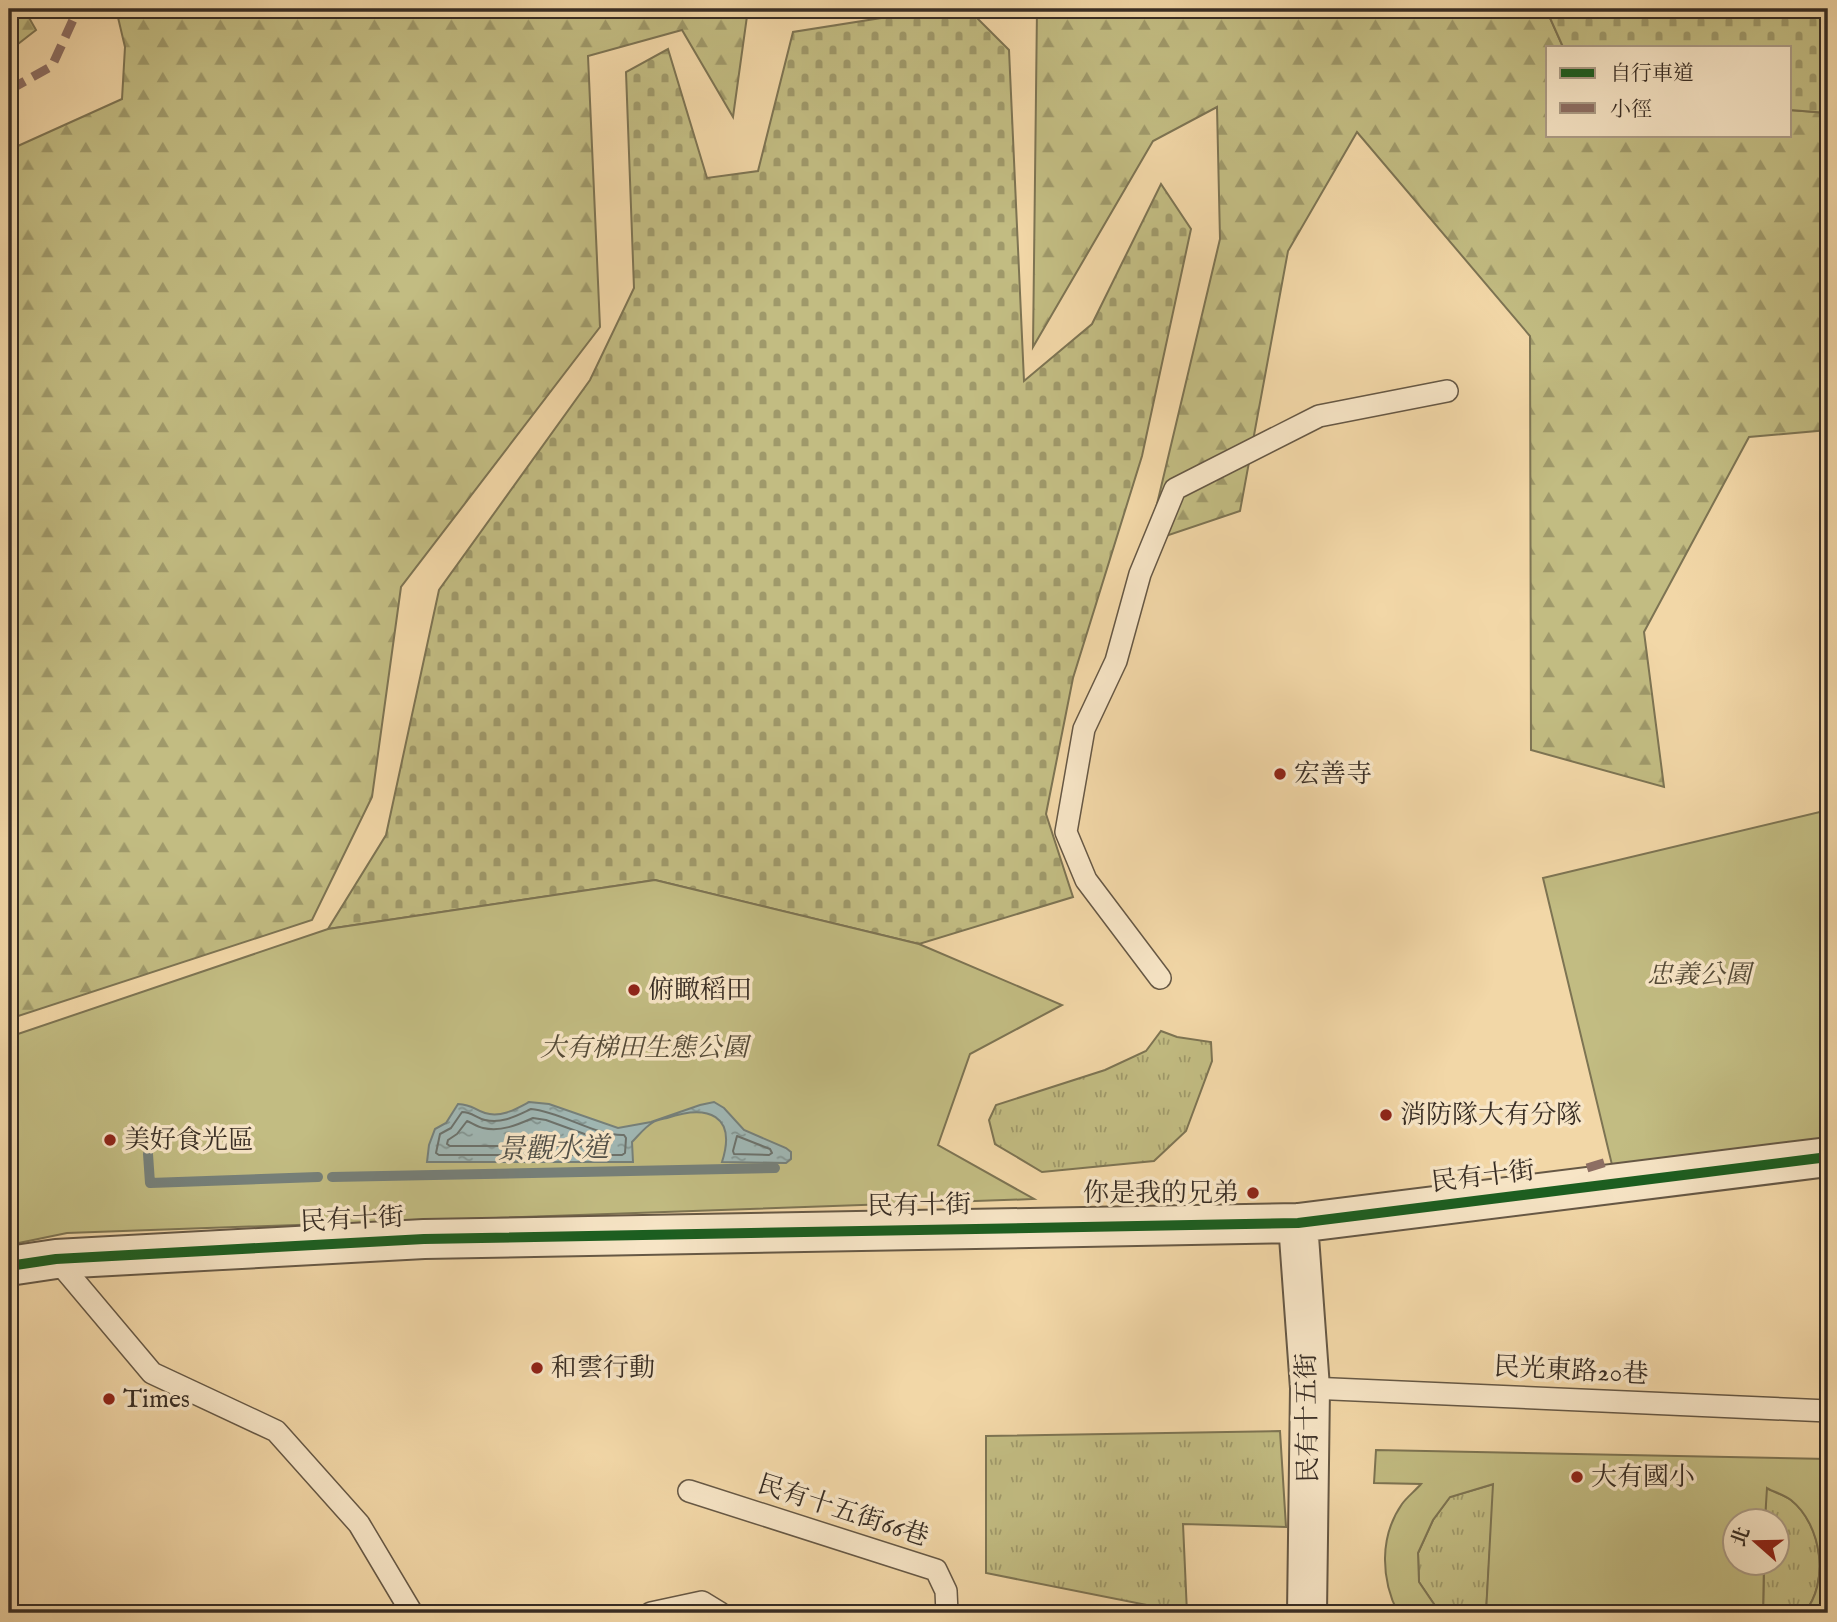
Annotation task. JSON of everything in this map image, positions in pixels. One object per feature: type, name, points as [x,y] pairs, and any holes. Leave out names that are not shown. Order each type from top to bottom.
[{"type":"street","name":"民有十街","points":[[9,1266],[56,1259],[424,1239],[1298,1223],[1828,1157]]},
{"type":"street","name":"民有十五街","points":[[1298,1223],[1310,1388],[1307,1613]]},
{"type":"lane","points":[[1160,978],[1086,880],[1066,831],[1084,729],[1116,661],[1140,574],[1175,489],[1319,416],[1447,391]]},
{"type":"lane","points":[[56,1259],[152,1373],[276,1431],[359,1524],[412,1613]]},
{"type":"lane","name":"民光東路20巷","points":[[1310,1388],[1828,1411]]},
{"type":"lane","name":"民有十五街66巷","points":[[689,1492],[936,1570],[946,1591],[947,1613]]},
{"type":"lane","points":[[651,1613],[702,1602],[720,1613]]},
{"type":"green space","points":[[9,9],[24,9],[36,30],[9,51]]},
{"type":"green space","points":[[116,9],[748,9],[733,117],[682,30],[588,56],[600,327],[401,587],[372,797],[312,920],[9,1019],[9,150],[122,99],[125,47]]},
{"type":"green space","points":[[938,9],[968,9],[1009,50],[1024,381],[1092,324],[1161,184],[1191,229],[1142,456],[1073,678],[1046,814],[1073,897],[919,944],[655,880],[328,929],[386,835],[439,590],[590,380],[634,288],[626,72],[668,49],[707,178],[758,171],[793,32]]},
{"type":"green space","points":[[1037,9],[1546,9],[1563,46],[1546,46],[1546,136],[1792,136],[1792,110],[1828,113],[1828,430],[1749,437],[1644,632],[1664,787],[1531,750],[1530,336],[1357,132],[1288,251],[1240,511],[1148,542],[1220,239],[1217,107],[1153,141],[1033,347]]},
{"type":"green space","points":[[1546,9],[1828,9],[1828,113],[1792,110],[1792,46],[1563,46]]},
{"type":"green space","name":"忠義公園","points":[[1828,810],[1828,1143],[1613,1169],[1543,878]]},
{"type":"green space","name":"大有梯田生態公園","points":[[655,880],[919,944],[1062,1005],[970,1054],[938,1145],[1034,1199],[67,1233],[9,1245],[9,1037],[328,929]]},
{"type":"green space","points":[[1161,1031],[1177,1037],[1211,1042],[1212,1061],[1186,1131],[1154,1161],[1042,1172],[995,1144],[989,1120],[996,1105],[1105,1070],[1146,1051]]},
{"type":"green space","points":[[1280,1431],[1286,1527],[1183,1524],[1187,1613],[986,1573],[986,1436]]},
{"type":"green space","points":[[1376,1450],[1828,1459],[1828,1613],[1804,1613],[1812,1601],[1819,1571],[1816,1539],[1810,1524],[1791,1500],[1767,1488],[1766,1506],[1722,1506],[1722,1576],[1764,1576],[1763,1613],[1486,1613],[1493,1484],[1450,1497],[1433,1520],[1418,1553],[1419,1582],[1440,1613],[1398,1613],[1388,1586],[1386,1544],[1389,1530],[1404,1501],[1421,1484],[1374,1483]]},
{"type":"green space","points":[[1494,1484],[1486,1613],[1440,1613],[1419,1582],[1418,1553],[1433,1520],[1450,1497]]},
{"type":"green space","points":[[1766,1488],[1788,1498],[1802,1511],[1816,1538],[1819,1554],[1817,1586],[1804,1613],[1763,1613],[1764,1576],[1792,1576],[1792,1506],[1765,1506]]},
{"type":"water","points":[[529,1102],[549,1104],[618,1128],[651,1122],[714,1102],[724,1108],[744,1130],[786,1148],[791,1152],[791,1159],[786,1163],[722,1162],[726,1133],[722,1124],[716,1117],[695,1112],[649,1125],[632,1142],[633,1162],[427,1162],[435,1129],[446,1123],[458,1104],[497,1114]]},
{"type":"waterway","name":"景觀水道","points":[[148,1154],[150,1183],[318,1177]]},
{"type":"waterway","name":"景觀水道","points":[[332,1177],[775,1168]]},
{"type":"marked path","points":[[9,90],[52,66],[78,9]]},
{"type":"marked path","points":[[1587,1168],[1610,1161]]},
{"type":"cycle path","points":[[9,1266],[56,1259],[424,1239],[1298,1223],[1828,1157]]},
{"type":"place","name":"宏善寺","points":[[1280,774]]},
{"type":"place","name":"俯瞰稻田","points":[[634,990]]},
{"type":"place","name":"消防隊大有分隊","points":[[1386,1115]]},
{"type":"place","name":"美好食光區","points":[[110,1140]]},
{"type":"place","name":"你是我的兄弟","points":[[1253,1193]]},
{"type":"place","name":"和雲行動","points":[[537,1368]]},
{"type":"place","name":"Times","points":[[109,1399]]},
{"type":"place","name":"大有國小","points":[[1577,1477]]}]
